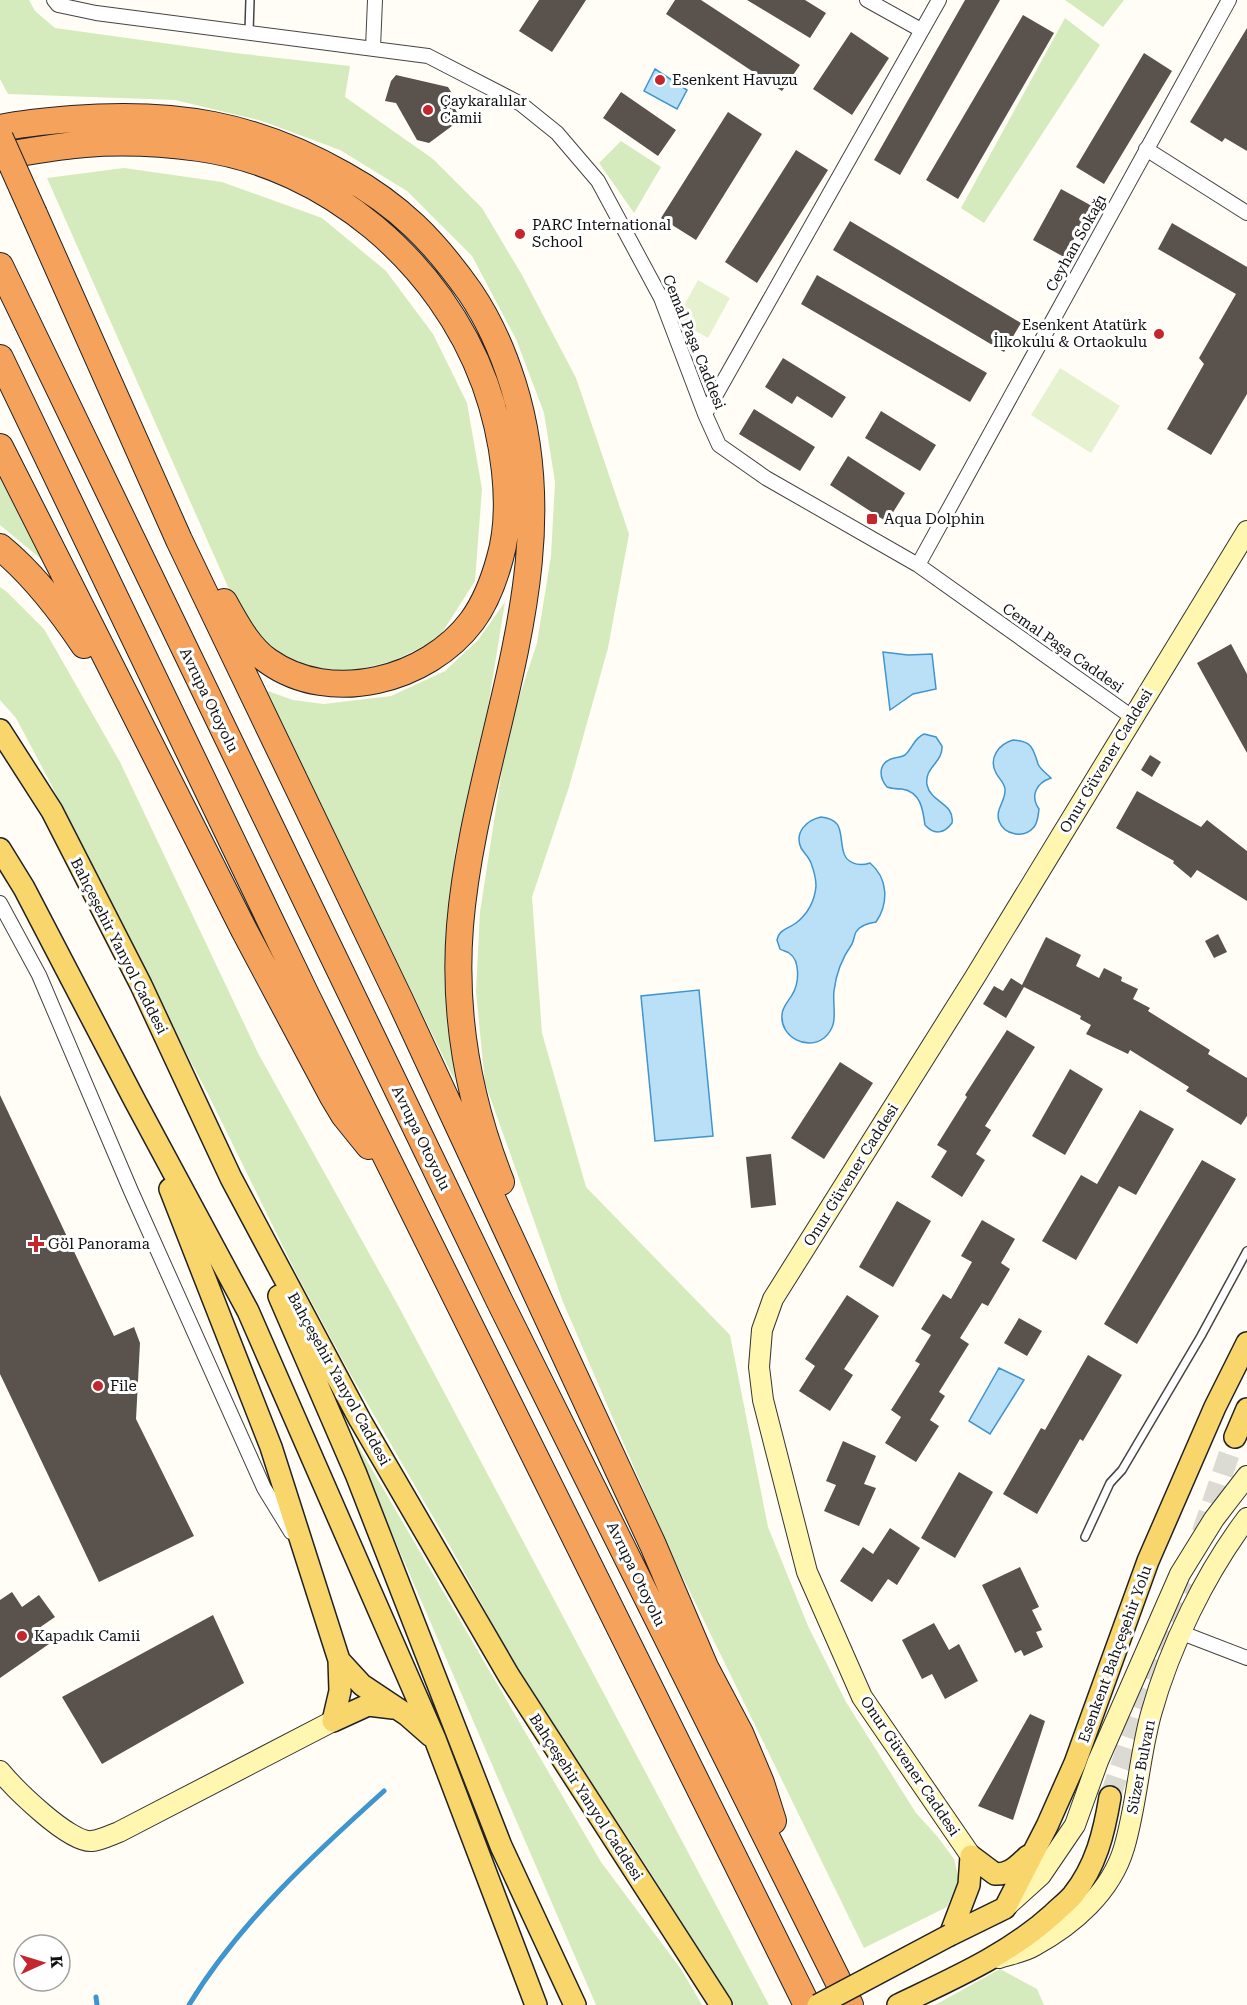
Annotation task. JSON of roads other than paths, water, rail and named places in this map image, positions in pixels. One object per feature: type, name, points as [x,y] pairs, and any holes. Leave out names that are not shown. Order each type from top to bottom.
[{"type":"highway","points":[[0,128],[98,117],[142,117],[194,120],[281,143],[309,155],[368,188],[402,212],[454,270],[480,308],[495,337],[509,370],[522,413],[530,459],[533,531],[528,579],[517,642],[475,824],[467,873],[460,928],[460,1018],[466,1063],[477,1111],[489,1152],[519,1230],[530,1280]]},
{"type":"highway","points":[[0,138],[179,540],[400,1000],[653,1545],[705,1667],[744,1743],[761,1783],[787,1876]]},
{"type":"highway","points":[[0,156],[85,144],[163,145],[201,148],[240,157],[294,176],[336,200],[381,231],[417,268],[440,297],[465,336],[488,392],[499,433],[506,497],[501,555],[491,589],[472,621],[449,645],[409,670],[385,679],[368,682],[320,683],[291,673],[268,661],[250,645],[182,522],[165,505]]},
{"type":"highway","name":"Avrupa Otoyolu","points":[[0,266],[499,1300],[850,2005]]},
{"type":"highway","points":[[0,358],[390,1167],[807,2005]]},
{"type":"highway","points":[[0,447],[244,930],[332,1095],[365,1142],[390,1167]]},
{"type":"highway","points":[[0,547],[18,561],[70,623],[104,678],[165,789],[192,825]]},
{"type":"main road","name":"Bahçeşehir Yanyol Caddesi","points":[[0,730],[52,811],[141,985],[231,1178],[360,1420],[509,1676],[721,2005]]},
{"type":"main road","points":[[0,849],[24,888],[248,1311],[435,1739],[536,2005]]},
{"type":"main road","points":[[135,1101],[271,1447],[339,1660],[340,1691],[333,1721]]},
{"type":"main road","points":[[231,1178],[356,1474],[501,1846],[574,2005]]},
{"type":"main road","name":"Esenkent Bahçeşehir Yolu","points":[[1005,1908],[1075,1763],[1148,1561],[1215,1407],[1247,1342]]},
{"type":"main road","points":[[1234,1437],[1247,1409]]},
{"type":"main road","points":[[339,1660],[362,1686],[406,1715],[435,1739]]},
{"type":"main road","points":[[333,1721],[368,1705],[393,1708]]},
{"type":"main road","points":[[898,2005],[974,1968],[1035,1930],[1072,1896],[1093,1862],[1104,1833],[1110,1797]]},
{"type":"main road","points":[[971,1856],[995,1874],[1000,1875],[1012,1870],[1035,1849]]},
{"type":"main road","points":[[950,1935],[969,1885],[971,1856]]},
{"type":"main road","points":[[818,2005],[1005,1908]]},
{"type":"street","name":"Cemal Paşa Caddesi","points":[[54,0],[58,5],[96,13],[428,56],[522,105],[557,133],[598,181],[661,298],[719,446],[766,478],[918,565],[1132,717]]},
{"type":"street","points":[[373,48],[375,0]]},
{"type":"street","points":[[867,0],[921,30]]},
{"type":"street","points":[[705,414],[939,0]]},
{"type":"street","name":"Ceyhan Sokağı","points":[[918,565],[1229,0]]},
{"type":"street","points":[[1146,149],[1247,213]]},
{"type":"street","name":"Onur Güvener Caddesi","points":[[971,1856],[862,1697],[807,1572],[764,1400],[759,1367],[762,1330],[773,1299],[975,977],[1247,532]]},
{"type":"street","points":[[0,903],[39,975],[136,1201],[264,1488],[305,1554]]},
{"type":"street","name":"Süzer Bulvarı","points":[[1005,1908],[1041,1875],[1075,1825],[1098,1761],[1180,1575],[1214,1519],[1247,1476]]},
{"type":"street","name":"Süzer Bulvarı","points":[[974,1968],[1032,1947],[1063,1928],[1089,1907],[1110,1878],[1124,1849],[1142,1751],[1152,1712],[1182,1633],[1203,1584],[1247,1518]]},
{"type":"street","points":[[1182,1633],[1247,1658]]},
{"type":"street","points":[[0,1771],[27,1800],[72,1835],[91,1842],[119,1832],[333,1721]]},
{"type":"lane","points":[[249,32],[250,0]]},
{"type":"lane","points":[[1085,1537],[1110,1483],[1122,1470],[1201,1336],[1247,1251]]},
{"type":"water","name":"Esenkent Havuzu","points":[[655,69],[687,90],[677,109],[644,91]]},
{"type":"water","points":[[883,652],[908,655],[932,654],[936,689],[913,694],[890,710]]},
{"type":"water","points":[[924,734],[936,737],[942,746],[940,757],[927,779],[929,791],[950,811],[952,816],[952,823],[939,832],[925,825],[920,802],[913,794],[902,789],[887,787],[881,776],[882,768],[887,761],[905,755]]},
{"type":"water","points":[[1013,740],[1031,746],[1039,766],[1051,778],[1036,790],[1035,799],[1039,809],[1035,825],[1030,831],[1020,834],[1005,830],[999,821],[998,813],[1005,789],[993,762],[999,748]]},
{"type":"water","points":[[821,817],[837,824],[844,854],[849,861],[857,864],[870,863],[876,869],[883,883],[885,899],[876,922],[862,926],[856,932],[840,966],[834,991],[832,1028],[824,1038],[810,1043],[796,1040],[785,1030],[783,1009],[794,990],[798,973],[796,961],[789,953],[780,949],[777,940],[782,931],[804,915],[814,896],[815,877],[810,861],[801,848],[799,837],[807,824]]},
{"type":"water","points":[[699,990],[713,1136],[655,1141],[641,996]]},
{"type":"water","points":[[999,1368],[1024,1380],[990,1434],[969,1421]]},
{"type":"waterway","points":[[189,2005],[230,1946],[254,1918],[304,1865],[384,1791]]},
{"type":"waterway","points":[[96,1997],[97,2005]]},
{"type":"tunnel","points":[[1202,1533],[1235,1437]]},
{"type":"tunnel","points":[[1110,1797],[1185,1582]]},
{"type":"place","name":"Esenkent Havuzu","points":[[660,80]]},
{"type":"place","name":"Çaykaralılar Camii","points":[[428,110]]},
{"type":"place","name":"PARC International School","points":[[520,234]]},
{"type":"place","name":"Esenkent Atatürk İlkokulu & Ortaokulu","points":[[1159,334]]},
{"type":"place","name":"Aqua Dolphin","points":[[872,519]]},
{"type":"place","name":"Göl Panorama","points":[[36,1244]]},
{"type":"place","name":"File","points":[[98,1386]]},
{"type":"place","name":"Kapadık Camii","points":[[22,1636]]}]
